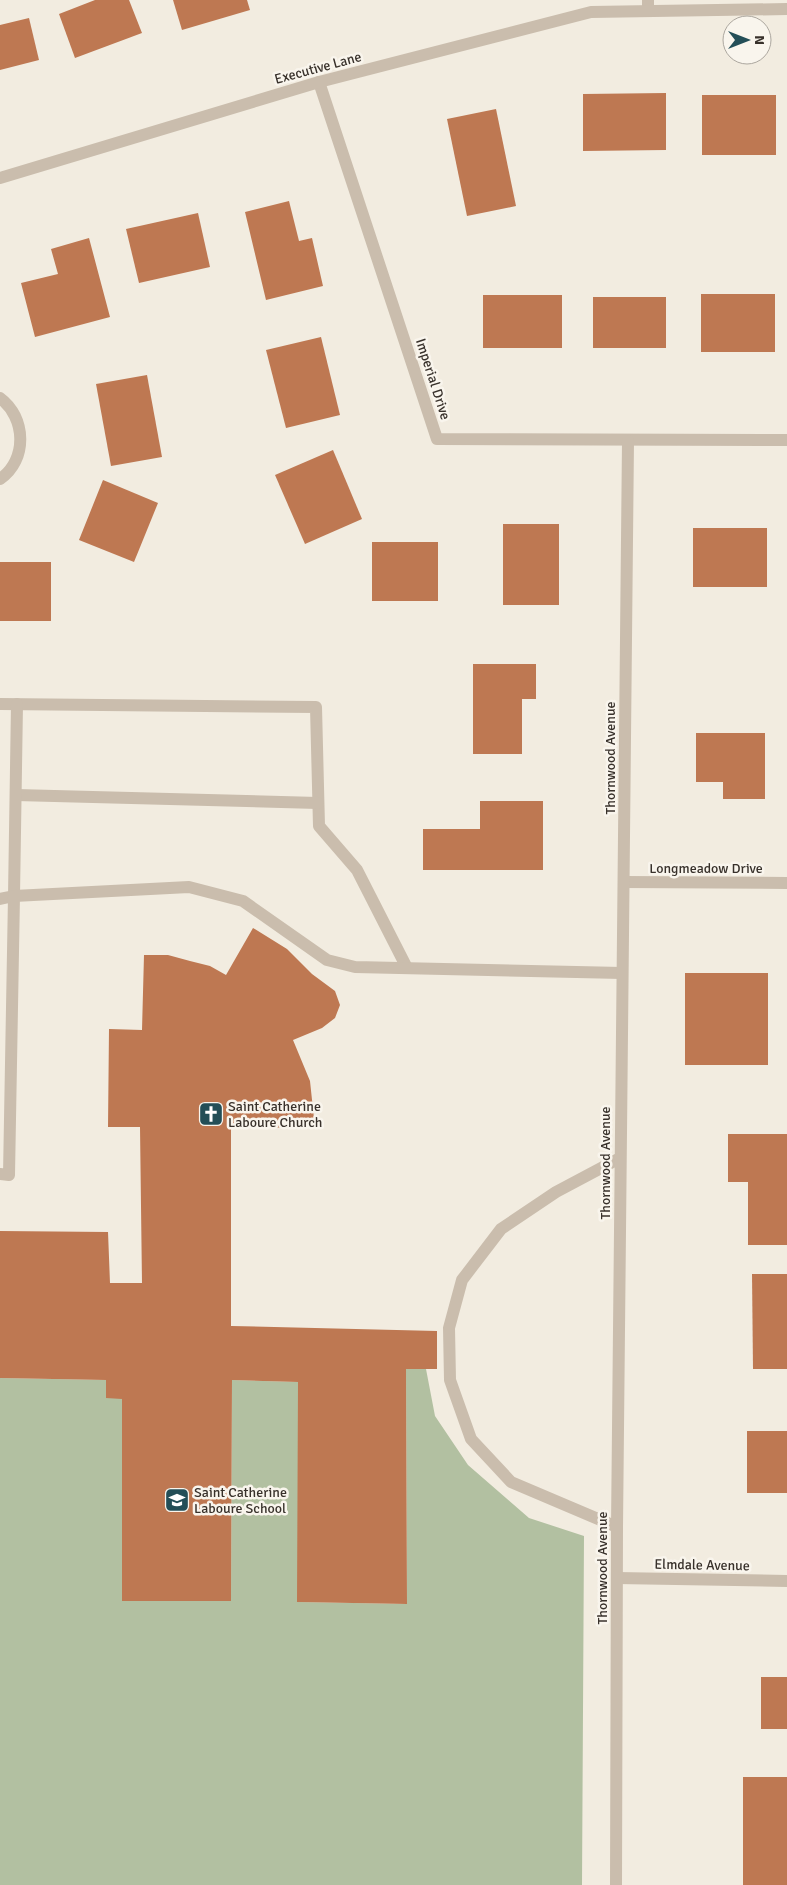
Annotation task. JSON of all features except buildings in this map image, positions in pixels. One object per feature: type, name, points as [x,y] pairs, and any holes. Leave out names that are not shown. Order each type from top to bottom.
[{"type":"street","name":"Executive Lane","points":[[0,178],[319,82],[591,12],[648,6],[787,9]]},
{"type":"street","name":"Imperial Drive","points":[[319,82],[437,439],[787,440]]},
{"type":"street","points":[[0,398],[16,416],[20,431],[20,447],[15,463],[0,479]]},
{"type":"street","name":"Thornwood Avenue","points":[[616,1885],[620,1158],[628,440]]},
{"type":"street","points":[[0,704],[316,708],[319,826],[357,870],[407,968]]},
{"type":"street","points":[[0,1174],[9,1175],[17,704]]},
{"type":"street","points":[[16,795],[318,803]]},
{"type":"street","name":"Longmeadow Drive","points":[[624,882],[787,883]]},
{"type":"street","points":[[0,899],[14,896],[189,886],[243,901],[327,960],[355,967],[622,973]]},
{"type":"street","points":[[617,1527],[511,1482],[471,1438],[450,1380],[448,1328],[462,1280],[501,1229],[556,1192],[620,1158]]},
{"type":"street","name":"Elmdale Avenue","points":[[617,1578],[787,1581]]},
{"type":"green space","points":[[406,1369],[426,1369],[435,1416],[468,1465],[529,1518],[584,1536],[582,1885],[0,1885],[0,1378],[106,1380],[122,1399],[122,1601],[231,1601],[232,1380],[298,1382],[298,1602],[407,1604]]},
{"type":"place","name":"Saint Catherine Laboure Church","points":[[211,1114]]},
{"type":"place","name":"Saint Catherine Laboure School","points":[[177,1500]]}]
